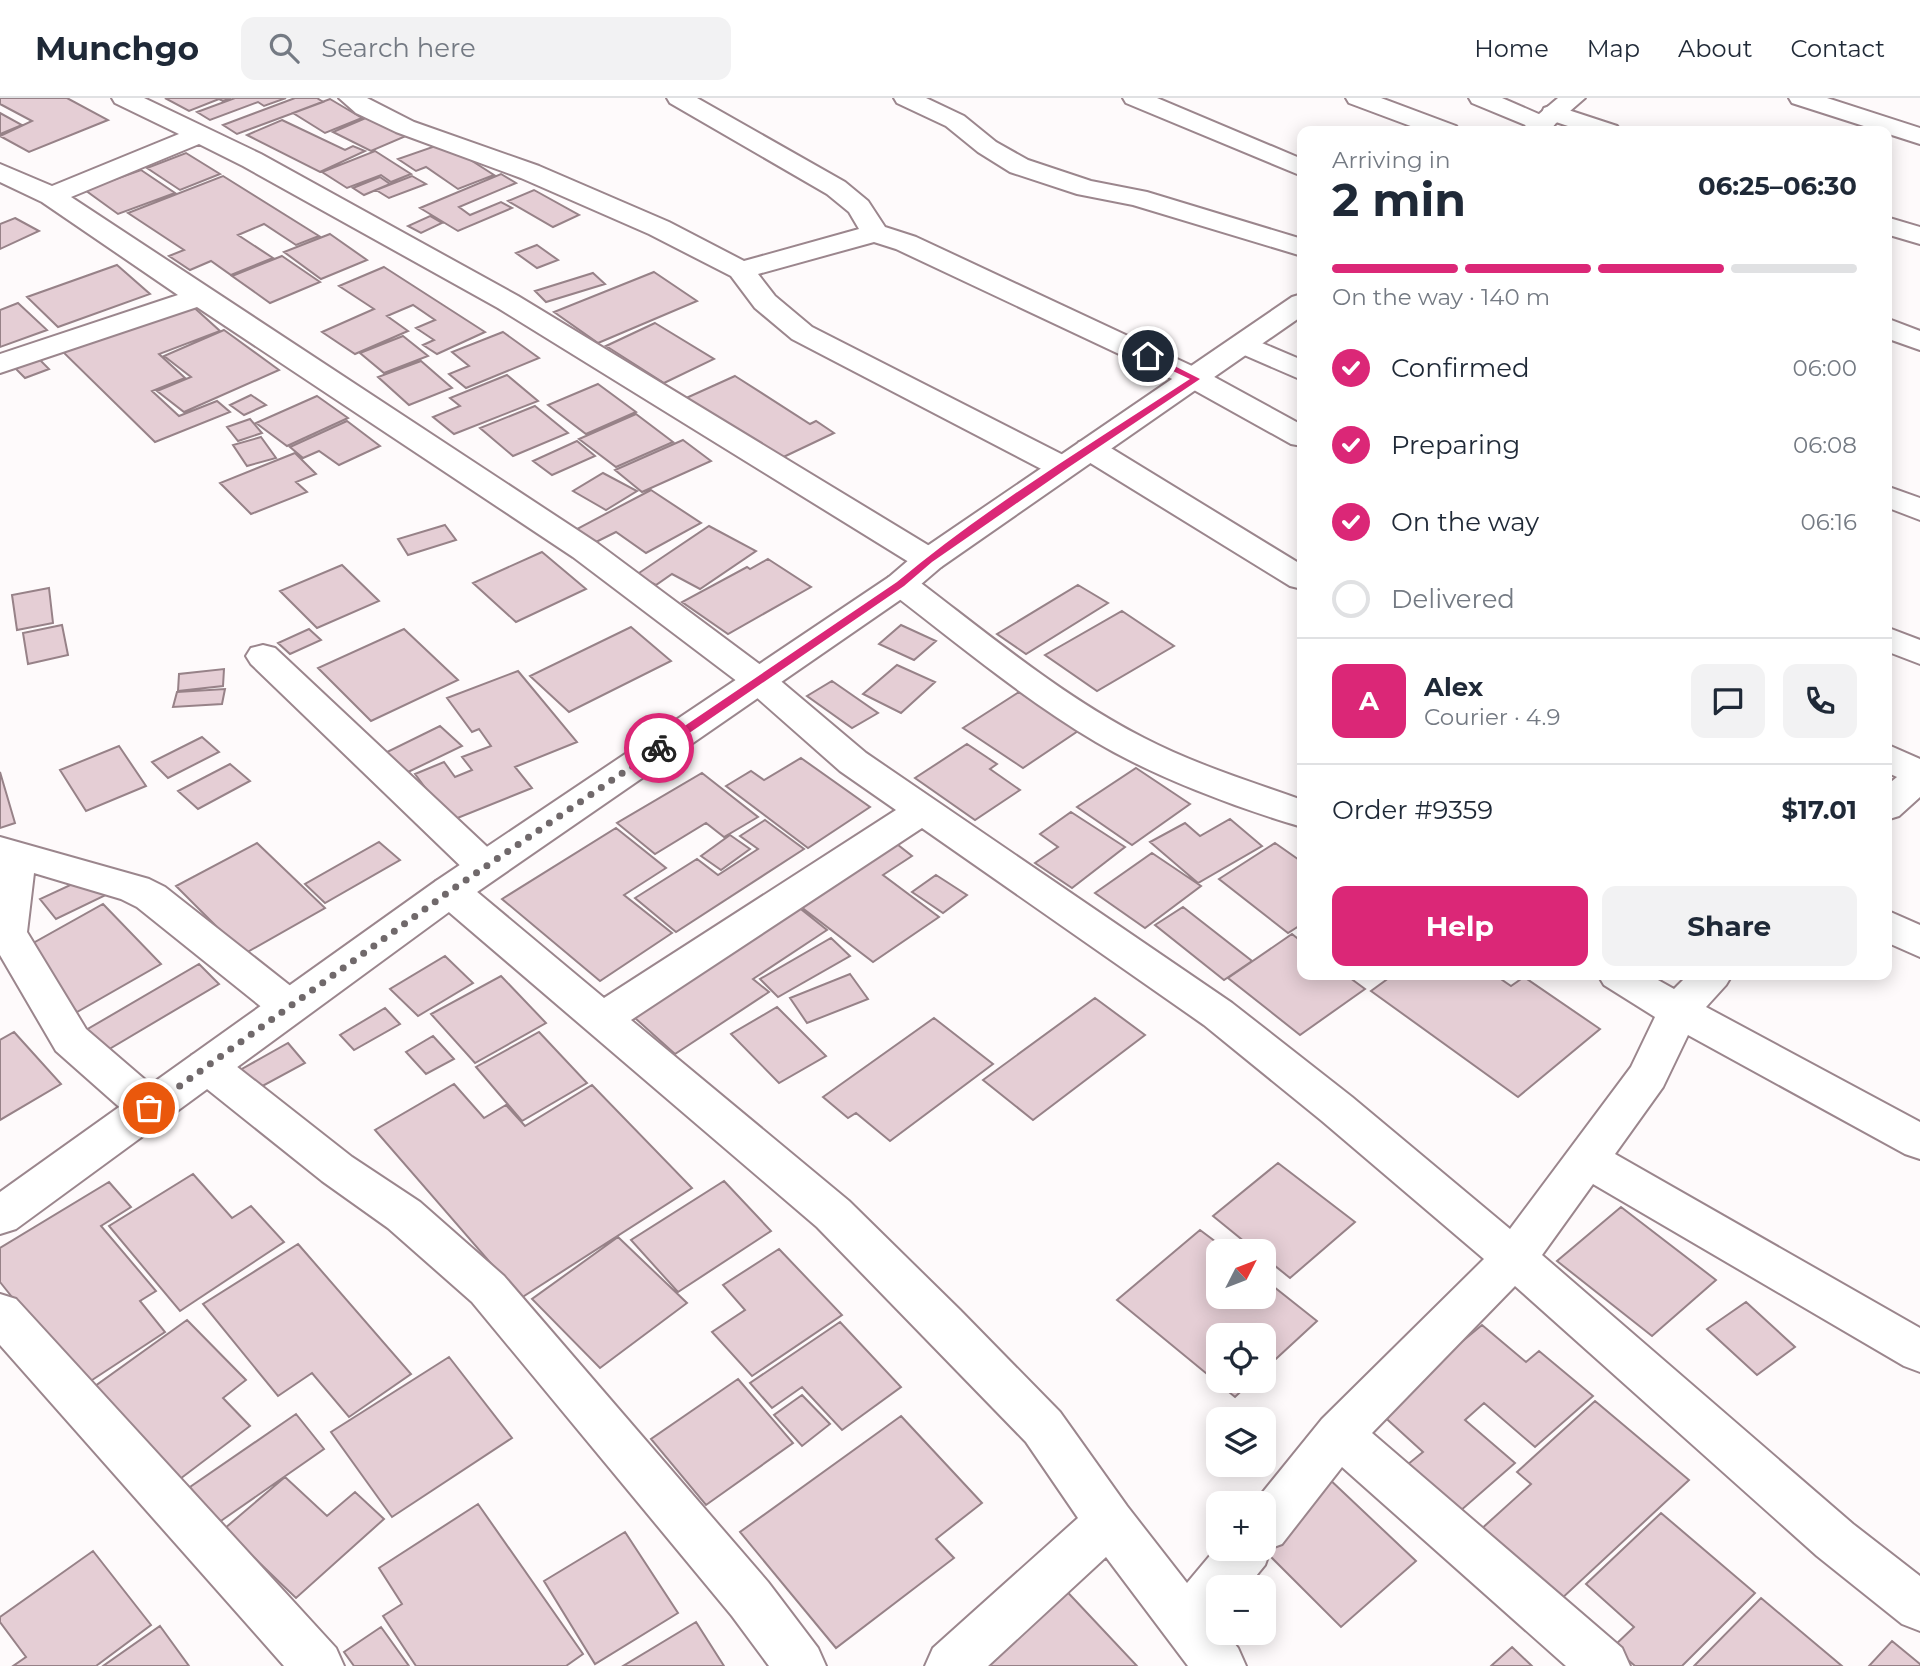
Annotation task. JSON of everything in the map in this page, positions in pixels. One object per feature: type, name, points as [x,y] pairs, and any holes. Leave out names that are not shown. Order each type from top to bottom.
[{"type":"street","points":[[124,98],[252,160],[508,302],[929,560]]},
{"type":"street","points":[[351,98],[365,108],[405,127],[530,172],[659,228],[741,270],[765,302],[802,333],[1076,458],[1297,576]]},
{"type":"street","points":[[679,98],[836,188],[859,207],[875,233]]},
{"type":"street","points":[[906,98],[955,121],[987,147],[1020,166],[1086,188],[1138,198],[1297,246]]},
{"type":"street","points":[[1135,98],[1297,166]]},
{"type":"street","points":[[1358,98],[1434,126]]},
{"type":"street","points":[[1481,98],[1587,126]]},
{"type":"street","points":[[1801,98],[1889,126]]},
{"type":"street","points":[[1892,127],[1920,136]]},
{"type":"street","points":[[51,196],[200,135]]},
{"type":"street","points":[[0,172],[51,196],[585,550],[758,680],[853,762],[1218,1014],[1337,1109],[1514,1258],[1835,1539],[1920,1607]]},
{"type":"street","points":[[1892,227],[1920,236]]},
{"type":"street","points":[[741,270],[875,233],[906,243],[1196,379],[1297,434]]},
{"type":"street","points":[[0,364],[200,297]]},
{"type":"street","points":[[0,1216],[288,1006],[468,879],[901,584],[929,560],[1196,379],[1297,307]]},
{"type":"street","points":[[1892,329],[1920,341]]},
{"type":"street","points":[[1245,345],[1297,368]]},
{"type":"street","points":[[1892,498],[1920,510]]},
{"type":"street","points":[[901,584],[1020,673],[1110,735],[1170,762],[1297,812]]},
{"type":"street","points":[[1892,641],[1920,653]]},
{"type":"street","points":[[263,656],[468,879],[602,1019],[833,1214],[1043,1427],[1186,1624],[1220,1666]]},
{"type":"street","points":[[1892,760],[1920,776],[1892,802]]},
{"type":"street","points":[[602,1019],[923,810]]},
{"type":"street","points":[[149,1108],[71,1040],[7,933],[8,852],[135,888],[151,897],[288,1006]]},
{"type":"street","points":[[1892,927],[1920,943]]},
{"type":"street","points":[[1626,980],[1678,1011],[1920,1142]]},
{"type":"street","points":[[1276,1513],[1339,1434],[1514,1258],[1589,1160],[1648,1076],[1678,1011],[1707,980]]},
{"type":"street","points":[[206,1066],[337,1169],[404,1215],[488,1289],[750,1599],[800,1666]]},
{"type":"street","points":[[1589,1160],[1920,1352]]},
{"type":"street","points":[[0,1313],[318,1666]]},
{"type":"street","points":[[1339,1434],[1604,1666]]},
{"type":"street","points":[[951,1666],[1110,1521]]},
{"type":"street","points":[[1186,1624],[1237,1561]]},
{"type":"building","points":[[0,98],[67,98],[108,120],[29,152],[0,136],[32,121],[0,104]]},
{"type":"building","points":[[165,98],[231,98],[223,101],[219,99],[189,111]]},
{"type":"building","points":[[235,98],[286,98],[264,106],[258,102],[210,120],[197,112]]},
{"type":"building","points":[[295,98],[317,98],[323,102],[237,134],[223,125]]},
{"type":"building","points":[[330,99],[362,118],[325,133],[293,113]]},
{"type":"building","points":[[0,113],[22,125],[0,134]]},
{"type":"building","points":[[368,117],[406,136],[371,151],[333,132]]},
{"type":"building","points":[[282,120],[345,150],[353,146],[365,151],[320,172],[247,135]]},
{"type":"building","points":[[444,143],[494,175],[458,189],[426,167],[416,171],[398,159]]},
{"type":"building","points":[[375,151],[411,174],[391,182],[381,175],[347,188],[322,172]]},
{"type":"building","points":[[186,153],[220,174],[180,190],[147,168]]},
{"type":"building","points":[[141,170],[175,193],[118,214],[85,190]]},
{"type":"building","points":[[501,174],[516,183],[459,207],[470,215],[501,202],[512,208],[458,231],[420,208]]},
{"type":"building","points":[[223,176],[319,236],[296,245],[264,224],[238,235],[273,258],[231,275],[211,261],[190,270],[169,256],[184,250],[128,213]]},
{"type":"building","points":[[412,176],[426,184],[389,198],[376,190]]},
{"type":"building","points":[[380,177],[390,184],[364,195],[353,188]]},
{"type":"building","points":[[534,190],[579,215],[553,227],[508,201]]},
{"type":"building","points":[[430,216],[442,223],[421,233],[408,226]]},
{"type":"building","points":[[15,218],[39,231],[0,249],[0,224]]},
{"type":"building","points":[[330,234],[367,260],[321,279],[284,252]]},
{"type":"building","points":[[537,245],[558,260],[537,268],[516,253]]},
{"type":"building","points":[[282,256],[320,282],[270,303],[232,276]]},
{"type":"building","points":[[117,265],[150,294],[58,327],[27,297]]},
{"type":"building","points":[[384,267],[485,332],[437,354],[423,345],[434,340],[416,328],[435,320],[413,305],[387,316],[408,331],[355,354],[322,332],[374,309],[339,286]]},
{"type":"building","points":[[654,272],[697,301],[598,343],[554,312]]},
{"type":"building","points":[[593,273],[605,284],[546,302],[535,291]]},
{"type":"building","points":[[18,303],[47,330],[0,347],[0,310]]},
{"type":"building","points":[[189,303],[220,331],[159,354],[185,378],[152,391],[179,416],[217,401],[230,412],[155,442],[61,350]]},
{"type":"building","points":[[655,323],[714,359],[664,383],[606,346]]},
{"type":"building","points":[[224,330],[279,370],[184,412],[157,391],[191,377],[164,356]]},
{"type":"building","points":[[503,332],[539,358],[466,388],[449,374],[469,366],[452,352]]},
{"type":"building","points":[[403,336],[428,356],[384,373],[360,353]]},
{"type":"building","points":[[36,356],[49,369],[25,378],[12,365]]},
{"type":"building","points":[[421,361],[452,388],[409,405],[378,377]]},
{"type":"building","points":[[507,375],[538,401],[454,434],[433,417],[460,406],[450,398]]},
{"type":"building","points":[[735,376],[810,424],[816,421],[834,433],[775,461],[684,399]]},
{"type":"building","points":[[598,384],[636,412],[586,434],[548,405]]},
{"type":"building","points":[[251,395],[266,405],[244,415],[230,405]]},
{"type":"building","points":[[317,396],[348,418],[287,446],[256,423]]},
{"type":"building","points":[[535,406],[568,433],[513,456],[480,428]]},
{"type":"building","points":[[636,414],[673,442],[616,467],[579,439]]},
{"type":"building","points":[[250,419],[262,433],[238,441],[227,427]]},
{"type":"building","points":[[347,421],[380,446],[339,465],[319,451],[303,458],[290,447]]},
{"type":"building","points":[[261,437],[276,458],[247,466],[233,445]]},
{"type":"building","points":[[683,440],[711,461],[642,492],[615,470]]},
{"type":"building","points":[[577,441],[595,456],[552,475],[533,461]]},
{"type":"building","points":[[295,453],[316,474],[296,482],[307,492],[251,514],[220,483]]},
{"type":"building","points":[[603,473],[637,491],[606,510],[573,491]]},
{"type":"building","points":[[651,490],[701,523],[646,553],[616,532],[594,543],[575,530]]},
{"type":"building","points":[[445,525],[456,540],[408,555],[398,539]]},
{"type":"building","points":[[709,526],[756,551],[700,589],[672,574],[656,585],[636,575]]},
{"type":"building","points":[[542,552],[586,589],[516,622],[473,583]]},
{"type":"building","points":[[768,559],[811,587],[728,634],[682,602],[747,567],[750,569]]},
{"type":"building","points":[[342,565],[379,601],[317,628],[280,591]]},
{"type":"building","points":[[1078,585],[1108,603],[1026,654],[997,634]]},
{"type":"building","points":[[49,588],[53,623],[17,630],[12,595]]},
{"type":"building","points":[[1122,611],[1174,646],[1097,691],[1045,655]]},
{"type":"building","points":[[62,625],[68,655],[28,664],[23,633]]},
{"type":"building","points":[[901,625],[936,641],[914,660],[879,644]]},
{"type":"building","points":[[631,627],[671,661],[569,712],[530,676]]},
{"type":"building","points":[[309,629],[321,640],[290,654],[278,643]]},
{"type":"building","points":[[404,629],[458,680],[371,721],[318,668]]},
{"type":"building","points":[[897,665],[935,682],[901,713],[863,694]]},
{"type":"building","points":[[224,669],[223,686],[178,691],[179,674]]},
{"type":"building","points":[[518,671],[577,742],[515,767],[532,788],[450,821],[415,774],[444,762],[455,777],[472,770],[462,757],[491,746],[479,729],[472,732],[447,698]]},
{"type":"building","points":[[832,681],[878,713],[852,728],[807,696]]},
{"type":"building","points":[[225,689],[222,704],[173,707],[177,692]]},
{"type":"building","points":[[1019,692],[1078,731],[1023,768],[963,728]]},
{"type":"building","points":[[440,726],[462,746],[406,773],[385,753]]},
{"type":"building","points":[[202,737],[219,752],[168,778],[152,762]]},
{"type":"building","points":[[967,744],[997,764],[990,769],[1020,790],[975,820],[915,778]]},
{"type":"building","points":[[119,746],[146,786],[86,811],[60,770]]},
{"type":"building","points":[[801,758],[870,807],[808,848],[726,786],[751,771],[764,780]]},
{"type":"building","points":[[230,764],[250,781],[198,809],[178,791]]},
{"type":"building","points":[[1136,768],[1190,804],[1132,845],[1077,807]]},
{"type":"building","points":[[0,772],[15,823],[0,828]]},
{"type":"building","points":[[702,773],[758,817],[724,837],[706,823],[655,854],[617,823]]},
{"type":"building","points":[[1071,812],[1125,847],[1072,888],[1035,863],[1058,847],[1040,834]]},
{"type":"building","points":[[1230,819],[1262,846],[1198,883],[1150,842],[1185,823],[1200,836]]},
{"type":"building","points":[[765,820],[804,849],[676,932],[635,898],[697,859],[718,875],[758,849],[740,836]]},
{"type":"building","points":[[616,828],[666,868],[624,895],[672,933],[600,981],[502,899]]},
{"type":"building","points":[[730,835],[750,849],[721,870],[701,856]]},
{"type":"building","points":[[888,837],[912,856],[883,875],[939,917],[873,962],[792,900]]},
{"type":"building","points":[[379,842],[400,860],[325,903],[305,884]]},
{"type":"building","points":[[257,843],[325,908],[244,954],[176,886]]},
{"type":"building","points":[[1275,843],[1297,858],[1297,927],[1288,933],[1219,879]]},
{"type":"building","points":[[1152,853],[1201,886],[1145,928],[1095,893]]},
{"type":"building","points":[[94,874],[110,893],[56,919],[40,899]]},
{"type":"building","points":[[936,875],[967,895],[943,913],[912,892]]},
{"type":"building","points":[[792,902],[827,930],[753,979],[769,992],[675,1054],[625,1009]]},
{"type":"building","points":[[103,904],[161,964],[77,1012],[19,951]]},
{"type":"building","points":[[1183,907],[1252,961],[1224,980],[1155,925]]},
{"type":"building","points":[[1292,934],[1297,938],[1297,980],[1353,980],[1365,989],[1300,1035],[1228,978]]},
{"type":"building","points":[[831,938],[850,956],[778,997],[760,979]]},
{"type":"building","points":[[445,956],[473,983],[418,1016],[390,989]]},
{"type":"building","points":[[199,964],[219,984],[106,1051],[86,1030]]},
{"type":"building","points":[[850,974],[868,999],[807,1023],[790,998]]},
{"type":"building","points":[[501,976],[546,1023],[475,1063],[431,1014]]},
{"type":"building","points":[[1386,980],[1502,980],[1511,986],[1520,980],[1528,980],[1600,1029],[1518,1097],[1371,991]]},
{"type":"building","points":[[1095,998],[1145,1035],[1033,1120],[983,1080]]},
{"type":"building","points":[[777,1007],[826,1056],[779,1083],[731,1034]]},
{"type":"building","points":[[385,1008],[400,1024],[354,1050],[340,1035]]},
{"type":"building","points":[[934,1018],[993,1064],[890,1141],[856,1113],[848,1118],[823,1097]]},
{"type":"building","points":[[14,1032],[61,1084],[0,1120],[0,1040]]},
{"type":"building","points":[[539,1032],[587,1083],[522,1121],[476,1067]]},
{"type":"building","points":[[433,1036],[454,1059],[426,1074],[406,1052]]},
{"type":"building","points":[[288,1043],[305,1063],[257,1089],[240,1070]]},
{"type":"building","points":[[454,1084],[484,1118],[506,1105],[525,1126],[592,1085],[692,1188],[521,1298],[375,1130]]},
{"type":"building","points":[[1278,1163],[1355,1222],[1290,1278],[1276,1267],[1276,1239],[1241,1239],[1213,1216]]},
{"type":"building","points":[[193,1174],[232,1218],[251,1206],[284,1242],[180,1311],[109,1226]]},
{"type":"building","points":[[724,1181],[771,1231],[678,1292],[631,1240]]},
{"type":"building","points":[[109,1182],[131,1207],[101,1226],[156,1291],[140,1301],[165,1332],[83,1386],[0,1282],[0,1248]]},
{"type":"building","points":[[1621,1207],[1716,1280],[1652,1336],[1557,1261]]},
{"type":"building","points":[[1200,1230],[1212,1239],[1206,1239],[1206,1309],[1276,1309],[1276,1289],[1317,1321],[1276,1359],[1276,1323],[1206,1323],[1206,1373],[1117,1300]]},
{"type":"building","points":[[618,1237],[687,1303],[600,1368],[532,1299]]},
{"type":"building","points":[[298,1244],[411,1374],[349,1417],[312,1373],[278,1396],[203,1304]]},
{"type":"building","points":[[779,1249],[842,1315],[752,1376],[712,1332],[745,1310],[723,1285]]},
{"type":"building","points":[[1746,1302],[1795,1347],[1757,1375],[1707,1329]]},
{"type":"building","points":[[187,1320],[246,1380],[223,1398],[250,1426],[176,1482],[91,1389]]},
{"type":"building","points":[[840,1322],[901,1387],[842,1430],[802,1387],[772,1408],[750,1383]]},
{"type":"building","points":[[1482,1325],[1526,1362],[1539,1351],[1593,1396],[1535,1447],[1484,1403],[1465,1420],[1515,1463],[1459,1512],[1407,1465],[1423,1452],[1378,1411]]},
{"type":"building","points":[[449,1357],[512,1438],[392,1517],[331,1432]]},
{"type":"building","points":[[738,1379],[793,1443],[706,1505],[651,1439]]},
{"type":"building","points":[[802,1395],[830,1424],[802,1446],[774,1415]]},
{"type":"building","points":[[1595,1401],[1689,1480],[1558,1602],[1479,1531],[1531,1484],[1517,1472]]},
{"type":"building","points":[[296,1414],[324,1449],[218,1523],[190,1487]]},
{"type":"building","points":[[901,1416],[982,1503],[936,1539],[954,1558],[836,1648],[740,1532]]},
{"type":"building","points":[[1326,1476],[1416,1561],[1341,1627],[1275,1561],[1276,1518]]},
{"type":"building","points":[[285,1477],[327,1516],[355,1492],[384,1519],[296,1598],[224,1529]]},
{"type":"building","points":[[478,1504],[583,1654],[566,1666],[416,1666],[383,1616],[402,1604],[379,1568]]},
{"type":"building","points":[[1661,1513],[1755,1593],[1682,1666],[1635,1666],[1613,1647],[1634,1627],[1586,1584]]},
{"type":"building","points":[[625,1532],[678,1613],[595,1664],[544,1581]]},
{"type":"building","points":[[93,1551],[151,1625],[96,1666],[13,1666],[26,1657],[0,1622],[0,1617]]},
{"type":"building","points":[[1058,1582],[1137,1666],[953,1666]]},
{"type":"building","points":[[1761,1598],[1842,1666],[1694,1666]]},
{"type":"building","points":[[696,1622],[724,1666],[623,1666]]},
{"type":"building","points":[[160,1626],[189,1666],[103,1666]]},
{"type":"building","points":[[381,1627],[409,1666],[354,1666],[344,1652]]},
{"type":"building","points":[[1892,1641],[1920,1664],[1920,1666],[1869,1666]]},
{"type":"building","points":[[1512,1647],[1532,1666],[1491,1666]]},
{"type":"way so far","points":[[149,1108],[450,891],[659,748]]},
{"type":"route","points":[[659,748],[901,584],[929,560],[1062,467],[1196,379],[1148,356]]}]
